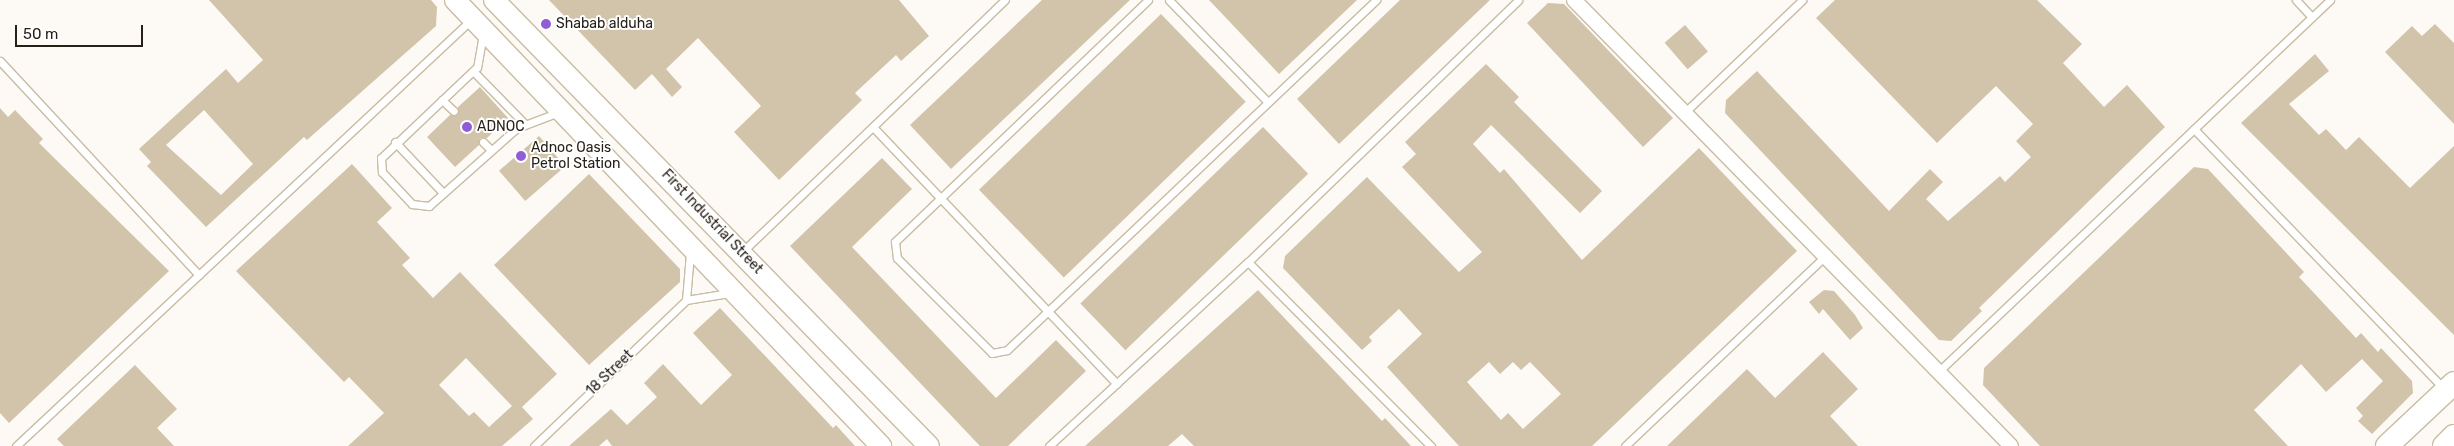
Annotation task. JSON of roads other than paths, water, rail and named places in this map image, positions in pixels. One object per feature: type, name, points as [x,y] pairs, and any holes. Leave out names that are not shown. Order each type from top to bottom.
[{"type":"main road","points":[[455,0],[881,446]]},
{"type":"main road","name":"First Industrial Street","points":[[494,0],[742,252],[928,446]]},
{"type":"main road","points":[[2387,446],[2450,387]]},
{"type":"main road","points":[[2444,446],[2454,436]]},
{"type":"street","points":[[1574,0],[1827,254],[2011,446]]},
{"type":"lane","points":[[742,252],[1005,0]]},
{"type":"lane","points":[[1148,0],[941,199],[898,237],[894,247],[897,258],[992,353],[1007,350],[1376,0]]},
{"type":"lane","points":[[1169,0],[1268,102]]},
{"type":"lane","points":[[1050,446],[1248,262],[1518,0]]},
{"type":"lane","points":[[1685,112],[1802,0]]},
{"type":"lane","points":[[2296,0],[2312,17]]},
{"type":"lane","points":[[1939,371],[2330,0]]},
{"type":"lane","points":[[478,23],[482,57],[474,72],[395,142],[381,158],[385,176],[418,208],[443,194],[524,123],[561,112]]},
{"type":"lane","points":[[16,446],[199,274],[478,23]]},
{"type":"lane","points":[[0,61],[199,274]]},
{"type":"lane","points":[[474,72],[524,123]]},
{"type":"lane","points":[[442,100],[454,111]]},
{"type":"lane","points":[[873,127],[1117,384]]},
{"type":"lane","points":[[2194,129],[2450,387]]},
{"type":"lane","points":[[395,142],[443,194]]},
{"type":"lane","points":[[483,142],[492,150]]},
{"type":"lane","points":[[688,246],[691,278],[686,300],[734,293]]},
{"type":"lane","points":[[1625,446],[1827,254]]},
{"type":"lane","points":[[1248,262],[1431,446]]},
{"type":"lane","name":"18 Street","points":[[534,446],[686,300]]},
{"type":"place","name":"Shabab alduha","points":[[546,24]]},
{"type":"place","name":"ADNOC","points":[[467,127]]},
{"type":"place","name":"Adnoc Oasis Petrol Station","points":[[521,156]]}]
